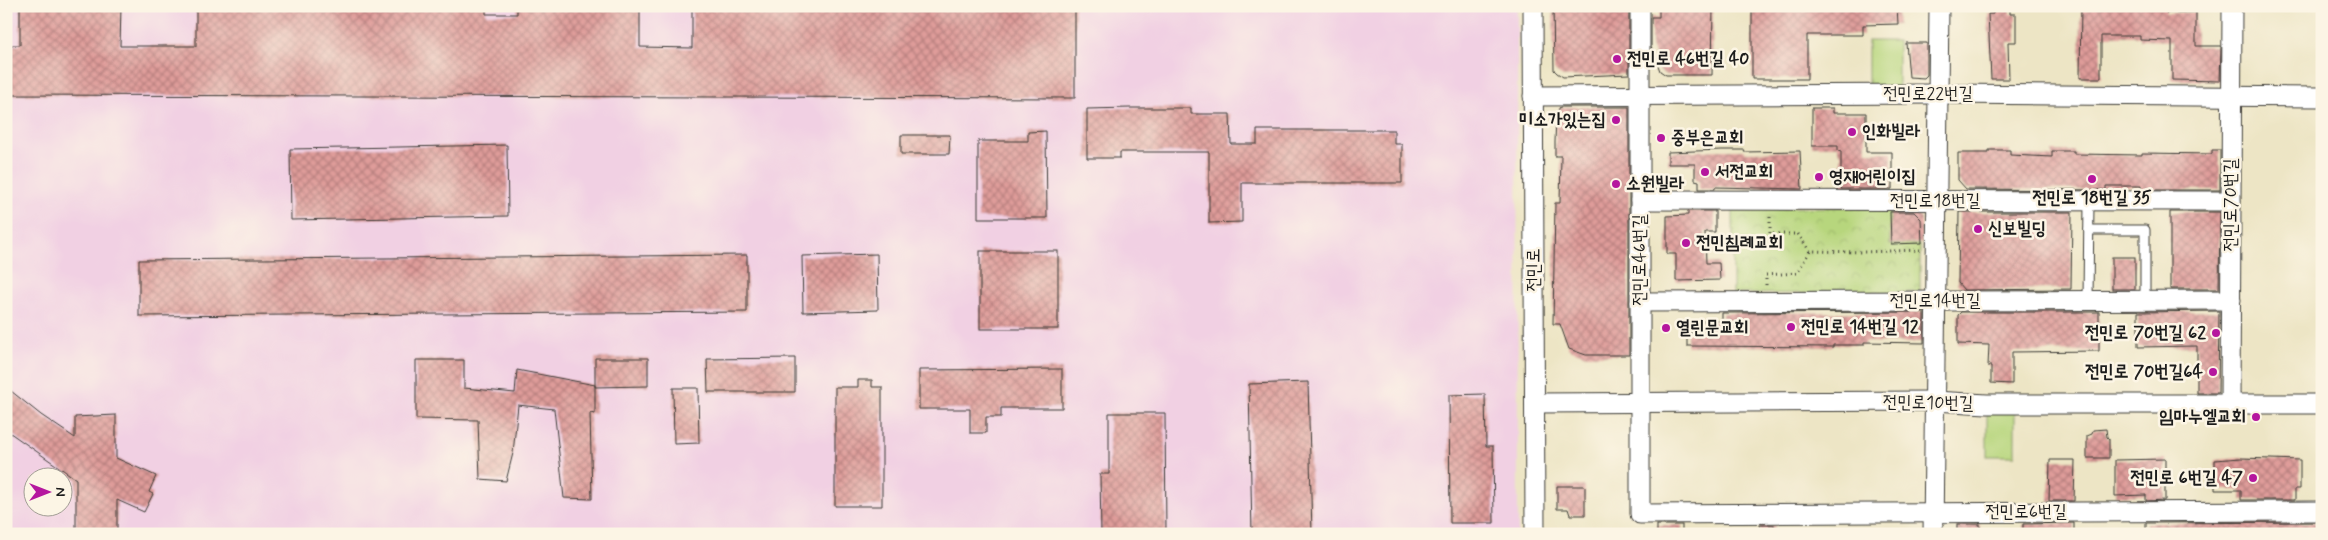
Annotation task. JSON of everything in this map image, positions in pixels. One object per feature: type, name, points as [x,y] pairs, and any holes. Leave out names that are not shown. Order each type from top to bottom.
[{"type":"street","name":"전민로","points":[[1533,6],[1535,534]]},
{"type":"street","name":"전민로46번길","points":[[1640,6],[1640,514]]},
{"type":"street","points":[[1933,534],[1939,6]]},
{"type":"street","name":"전민로70번길","points":[[2230,404],[2232,6]]},
{"type":"street","name":"전민로22번길","points":[[1534,96],[1938,94],[2322,97]]},
{"type":"street","name":"전민로18번길","points":[[1640,200],[2231,201]]},
{"type":"street","name":"전민로14번길","points":[[1640,302],[2231,300]]},
{"type":"street","name":"전민로10번길","points":[[1535,403],[1934,401],[1988,404],[2322,404]]},
{"type":"street","name":"전민로6번길","points":[[1640,514],[2322,511]]},
{"type":"lane","points":[[2088,301],[2089,201]]},
{"type":"lane","points":[[2089,230],[2145,230],[2145,301]]},
{"type":"path","points":[[1769,200],[1770,234],[1798,234],[1810,251]]},
{"type":"path","points":[[1810,251],[1863,252],[1936,248]]},
{"type":"path","points":[[1766,302],[1766,275],[1797,273],[1810,251]]},
{"type":"shaded area","points":[[6,6],[1517,6],[1518,534],[6,534]]},
{"type":"green space","points":[[1868,41],[1898,41],[1898,87],[1868,87]]},
{"type":"green space","points":[[1890,207],[1890,245],[1920,245],[1920,292],[1733,294],[1733,208]]},
{"type":"green space","points":[[1987,404],[2015,404],[2015,456],[1987,456]]},
{"type":"building","points":[[20,6],[121,6],[120,46],[196,46],[196,6],[486,6],[486,14],[517,14],[517,6],[640,6],[640,47],[692,48],[692,6],[1075,6],[1075,98],[6,95],[6,45],[20,45]]},
{"type":"building","points":[[1553,6],[1629,6],[1629,74],[1563,77],[1557,73],[1554,70]]},
{"type":"building","points":[[1659,6],[1713,6],[1712,75],[1666,75],[1660,71],[1651,46],[1651,17],[1659,17]]},
{"type":"building","points":[[1762,6],[1897,6],[1898,24],[1863,25],[1863,35],[1807,35],[1807,79],[1752,79],[1752,8]]},
{"type":"building","points":[[1993,6],[2010,6],[2010,14],[2016,14],[2016,42],[2008,42],[2009,79],[1991,79],[1988,14],[1993,14]]},
{"type":"building","points":[[2081,6],[2166,6],[2166,13],[2196,12],[2196,46],[2221,46],[2220,81],[2172,80],[2172,41],[2140,40],[2140,36],[2101,36],[2101,78],[2080,78]]},
{"type":"building","points":[[1906,43],[1927,43],[1927,75],[1924,78],[1909,77]]},
{"type":"building","points":[[1560,107],[1629,107],[1629,355],[1586,355],[1569,349],[1560,324],[1553,324],[1555,203],[1560,203],[1561,156],[1555,156],[1555,142],[1556,114]]},
{"type":"building","points":[[1191,108],[1191,114],[1230,114],[1231,144],[1257,144],[1257,130],[1394,130],[1394,144],[1402,144],[1402,183],[1242,183],[1242,222],[1209,223],[1209,152],[1120,152],[1120,158],[1087,158],[1087,109]]},
{"type":"building","points":[[1812,108],[1833,108],[1833,113],[1866,113],[1866,152],[1892,152],[1892,189],[1841,189],[1841,152],[1838,151],[1838,146],[1812,146]]},
{"type":"building","points":[[1046,131],[1047,218],[978,218],[978,141],[1028,141],[1028,132]]},
{"type":"building","points":[[901,135],[950,135],[949,154],[901,154]]},
{"type":"building","points":[[507,145],[508,216],[291,220],[290,149]]},
{"type":"building","points":[[1745,150],[1744,152],[1800,151],[1802,189],[1715,187],[1715,189],[1699,189],[1699,181],[1695,180],[1695,164],[1668,164],[1668,152]]},
{"type":"building","points":[[1989,150],[2010,150],[2010,155],[2052,157],[2052,151],[2074,151],[2074,154],[2142,155],[2142,153],[2212,154],[2212,150],[2220,150],[2220,190],[2141,190],[2141,186],[2106,186],[2106,190],[1966,189],[1958,180],[1958,153],[1989,153]]},
{"type":"building","name":"전민침례교회","points":[[1688,211],[1715,211],[1715,232],[1705,232],[1706,263],[1719,263],[1720,280],[1676,281],[1676,254],[1667,254],[1667,216],[1688,215]]},
{"type":"building","points":[[1890,212],[1914,212],[1921,219],[1922,243],[1891,244]]},
{"type":"building","points":[[1959,212],[2072,212],[2071,289],[1964,290],[1958,283]]},
{"type":"building","points":[[2170,212],[2220,212],[2219,289],[2170,289]]},
{"type":"building","points":[[980,251],[1058,251],[1058,329],[980,329]]},
{"type":"building","points":[[877,254],[878,310],[803,312],[802,256]]},
{"type":"building","points":[[747,255],[747,312],[139,316],[139,260]]},
{"type":"building","points":[[2112,257],[2135,257],[2135,289],[2112,289]]},
{"type":"building","points":[[2219,311],[2218,393],[2197,393],[2197,346],[2138,347],[2138,312]]},
{"type":"building","points":[[1924,312],[1924,343],[1864,342],[1864,345],[1833,345],[1833,347],[1687,346],[1687,333],[1693,333],[1693,324],[1697,324],[1697,321],[1722,321],[1722,313]]},
{"type":"building","points":[[1961,312],[2099,312],[2099,351],[2012,352],[2012,384],[1991,383],[1991,366],[1988,366],[1989,345],[1958,344],[1958,315]]},
{"type":"building","points":[[595,358],[648,358],[648,386],[595,387]]},
{"type":"building","points":[[795,358],[795,392],[708,392],[707,359]]},
{"type":"building","points":[[416,360],[464,360],[464,388],[515,393],[517,370],[595,385],[595,414],[590,413],[592,499],[564,498],[554,409],[518,405],[513,453],[506,481],[480,479],[478,420],[416,419]]},
{"type":"building","points":[[1062,369],[1062,408],[1001,408],[1001,417],[986,417],[986,433],[970,433],[970,409],[919,409],[919,370]]},
{"type":"building","points":[[858,380],[872,380],[872,387],[882,387],[882,506],[835,506],[835,387],[858,387]]},
{"type":"building","points":[[1308,382],[1312,534],[1252,534],[1249,384]]},
{"type":"building","points":[[6,387],[41,415],[75,438],[75,417],[116,415],[116,458],[156,476],[149,492],[153,494],[144,512],[117,500],[117,534],[76,534],[76,479],[72,476],[72,468],[60,468],[6,430]]},
{"type":"building","points":[[673,388],[698,388],[699,443],[674,444]]},
{"type":"building","points":[[1485,394],[1486,446],[1493,446],[1494,523],[1450,523],[1449,395]]},
{"type":"building","points":[[1109,413],[1165,413],[1166,534],[1101,534],[1100,474],[1109,474]]},
{"type":"building","points":[[2106,429],[2109,439],[2109,458],[2087,458],[2087,436],[2092,434],[2093,430]]},
{"type":"building","points":[[2241,458],[2300,460],[2300,489],[2295,489],[2295,500],[2241,500],[2241,490],[2215,490],[2215,460]]},
{"type":"building","points":[[2165,459],[2165,500],[2146,501],[2146,495],[2115,496],[2115,460]]},
{"type":"building","points":[[2050,460],[2075,460],[2074,501],[2049,501]]},
{"type":"building","points":[[1557,486],[1585,486],[1585,515],[1570,515],[1568,509],[1557,509]]},
{"type":"building","points":[[2322,522],[2322,534],[2146,534],[2146,523]]},
{"type":"building","points":[[2074,523],[2074,534],[2023,534],[2023,524]]},
{"type":"building","points":[[1957,524],[1980,524],[1980,534],[1957,534]]},
{"type":"building","points":[[1657,525],[1682,525],[1682,534],[1657,534]]},
{"type":"building","points":[[1760,525],[1774,525],[1774,534],[1760,534]]},
{"type":"place","name":"전민로 46번길 40","points":[[1617,59]]},
{"type":"place","name":"미소가있는집","points":[[1616,120]]},
{"type":"place","name":"인화빌라","points":[[1852,132]]},
{"type":"place","name":"중부은교회","points":[[1661,138]]},
{"type":"place","name":"서전교회","points":[[1705,172]]},
{"type":"place","name":"영재어린이집","points":[[1819,177]]},
{"type":"place","name":"전민로 18번길 35","points":[[2092,179]]},
{"type":"place","name":"소원빌라","points":[[1616,184]]},
{"type":"place","name":"신보빌딩","points":[[1978,229]]},
{"type":"place","name":"전민침례교회","points":[[1686,243]]},
{"type":"place","name":"전민로 14번길 12","points":[[1791,327]]},
{"type":"place","name":"열린문교회","points":[[1666,328]]},
{"type":"place","name":"전민로 70번길 62","points":[[2216,333]]},
{"type":"place","name":"전민로 70번길64","points":[[2213,372]]},
{"type":"place","name":"임마누엘교회","points":[[2256,417]]},
{"type":"place","name":"전민로 6번길 47","points":[[2253,478]]}]
